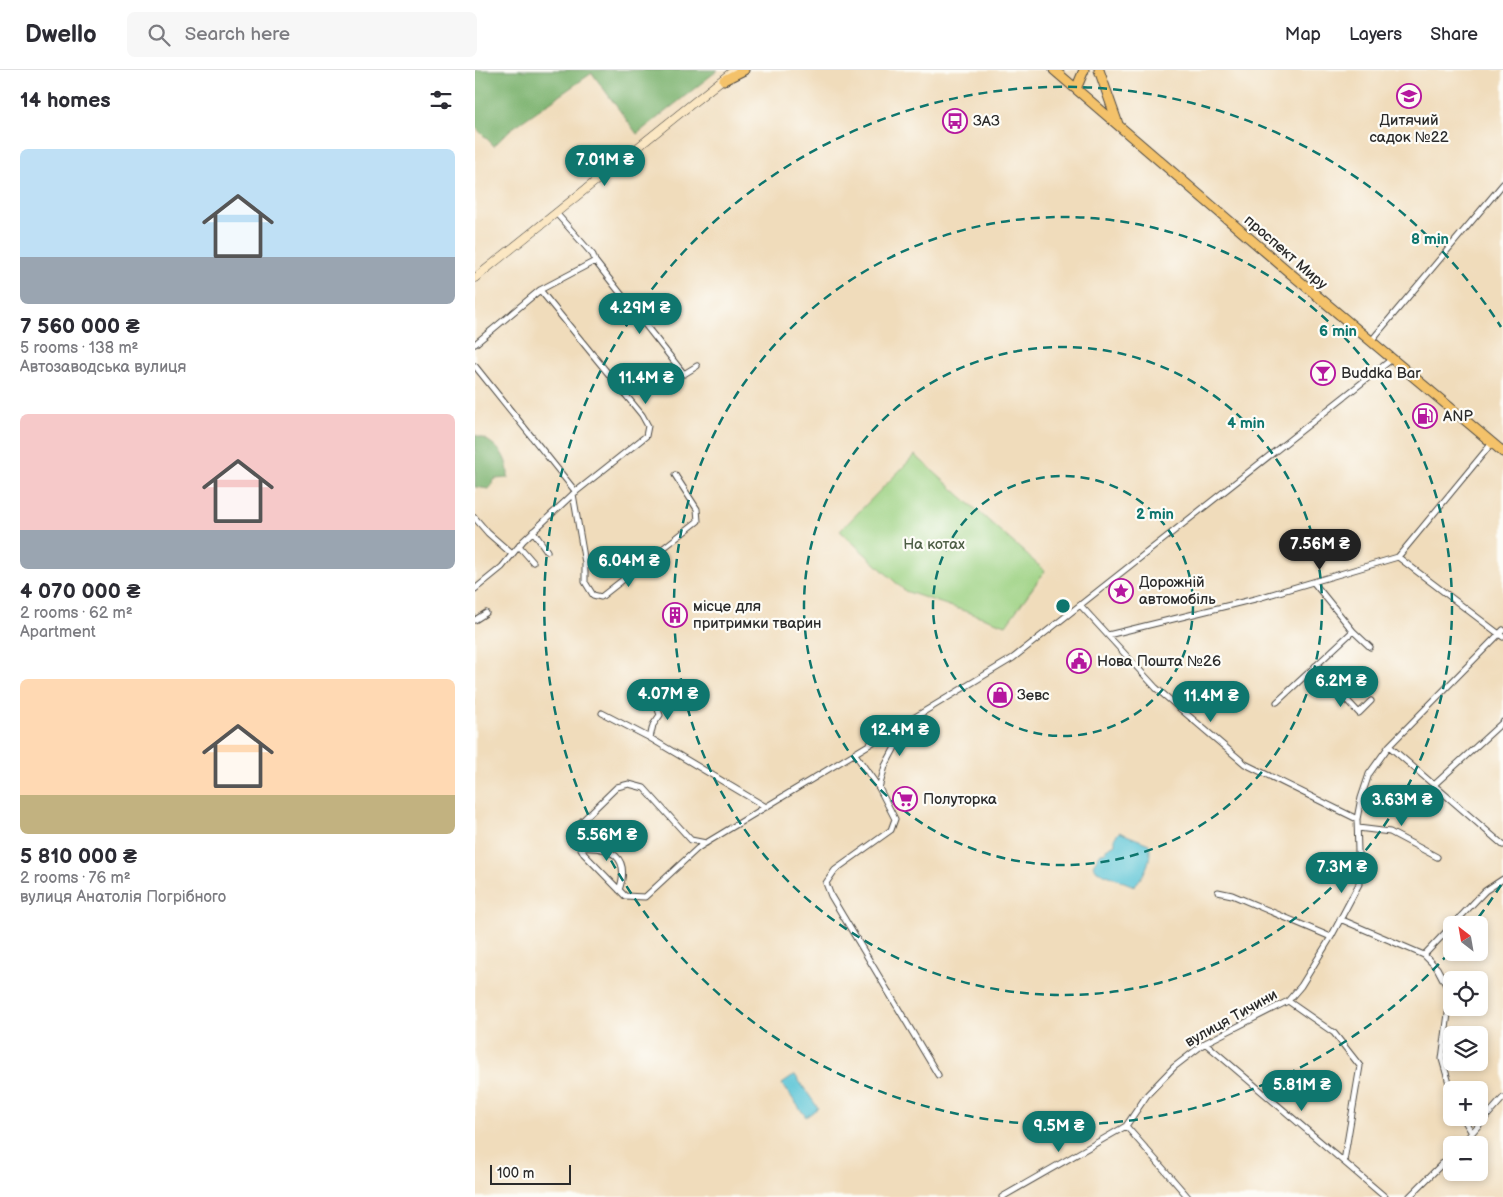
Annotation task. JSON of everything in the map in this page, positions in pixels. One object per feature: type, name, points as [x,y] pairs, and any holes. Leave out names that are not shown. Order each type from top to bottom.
[{"type":"main road","points":[[724,80],[744,70]]},
{"type":"main road","name":"проспект Миру","points":[[1054,70],[1503,452]]},
{"type":"main road","points":[[1076,89],[1084,70]]},
{"type":"main road","points":[[1099,70],[1119,126]]},
{"type":"street","points":[[475,278],[555,212],[724,80],[734,70]]},
{"type":"street","points":[[1371,341],[1503,184]]},
{"type":"street","points":[[555,212],[593,255],[595,261],[684,374],[697,366]]},
{"type":"street","points":[[475,344],[540,290],[595,261]]},
{"type":"street","points":[[475,590],[502,567],[533,531],[574,493],[646,436],[648,426],[540,290]]},
{"type":"street","points":[[557,322],[562,318]]},
{"type":"street","points":[[706,844],[691,840],[644,788],[629,784],[617,786],[582,821],[577,829],[578,843],[581,848],[625,896],[645,897],[692,854],[706,844],[1013,658],[1392,359]]},
{"type":"street","points":[[475,366],[574,493],[585,563],[585,582],[593,595],[601,597],[698,521],[697,509],[675,475]]},
{"type":"street","points":[[1108,635],[1314,583],[1398,557],[1492,443]]},
{"type":"street","points":[[475,518],[487,534],[512,554]]},
{"type":"street","points":[[533,531],[547,551]]},
{"type":"street","points":[[519,546],[533,562]]},
{"type":"street","points":[[1398,557],[1502,634]]},
{"type":"street","points":[[1314,583],[1353,630],[1370,647]]},
{"type":"street","points":[[1081,606],[1156,688],[1245,764],[1357,819]]},
{"type":"street","points":[[475,620],[486,613]]},
{"type":"street","points":[[1277,702],[1353,630]]},
{"type":"street","name":"вулиця Тичини","points":[[1002,1197],[1126,1126],[1147,1095],[1174,1067],[1205,1043],[1288,1001],[1301,986],[1331,937],[1359,884],[1357,819],[1361,798],[1369,774],[1389,746],[1502,634]]},
{"type":"street","points":[[1315,666],[1359,713],[1371,701]]},
{"type":"street","points":[[650,738],[653,724],[660,715],[656,704]]},
{"type":"street","points":[[602,713],[650,738],[766,807]]},
{"type":"street","points":[[879,788],[885,766],[909,721]]},
{"type":"street","points":[[1434,785],[1503,722]]},
{"type":"street","points":[[1389,746],[1503,844]]},
{"type":"street","points":[[855,754],[879,788],[895,819],[891,830],[835,870],[826,883],[831,896],[938,1075]]},
{"type":"street","points":[[1358,828],[1390,832],[1437,857]]},
{"type":"street","points":[[691,840],[692,854]]},
{"type":"street","points":[[581,848],[595,847],[608,850],[617,856],[623,874],[619,890]]},
{"type":"street","points":[[1424,955],[1435,940],[1485,891],[1503,879]]},
{"type":"street","points":[[1218,892],[1232,894],[1331,937]]},
{"type":"street","points":[[1340,920],[1424,955],[1437,968],[1446,985],[1449,1006],[1442,1059],[1448,1081]]},
{"type":"street","points":[[1288,1001],[1334,1033],[1360,1066],[1344,1161]]},
{"type":"street","points":[[1205,1043],[1385,1197]]},
{"type":"street","points":[[1468,1126],[1472,1134],[1503,1098]]},
{"type":"street","points":[[1497,1104],[1503,1108]]},
{"type":"street","points":[[1126,1126],[1188,1197]]},
{"type":"street","points":[[1409,1197],[1443,1163]]},
{"type":"green space","points":[[475,70],[718,70],[637,134],[592,73],[511,129],[494,146],[475,127]]},
{"type":"green space","points":[[475,435],[489,442],[500,451],[508,470],[508,478],[495,479],[489,489],[475,487]]},
{"type":"green space","name":"На котах","points":[[915,455],[1045,571],[1006,625],[905,591],[840,531]]},
{"type":"water","points":[[1119,832],[1149,844],[1150,855],[1147,867],[1134,886],[1097,871],[1093,865],[1101,853],[1106,852],[1106,849],[1115,844],[1115,837]]},
{"type":"water","points":[[795,1075],[818,1108],[806,1117],[782,1084]]},
{"type":"place","name":"Дитячий садок №22","points":[[1409,96]]},
{"type":"place","name":"ЗАЗ","points":[[955,121]]},
{"type":"place","name":"Buddka Bar","points":[[1323,373]]},
{"type":"place","name":"ANP","points":[[1425,416]]},
{"type":"place","name":"Дорожній автомобіль","points":[[1121,591]]},
{"type":"place","name":"місце для притримки тварин","points":[[675,615]]},
{"type":"place","name":"Нова Пошта №26","points":[[1079,661]]},
{"type":"place","name":"Зевс","points":[[1000,695]]},
{"type":"place","name":"Полуторка","points":[[905,799]]}]
